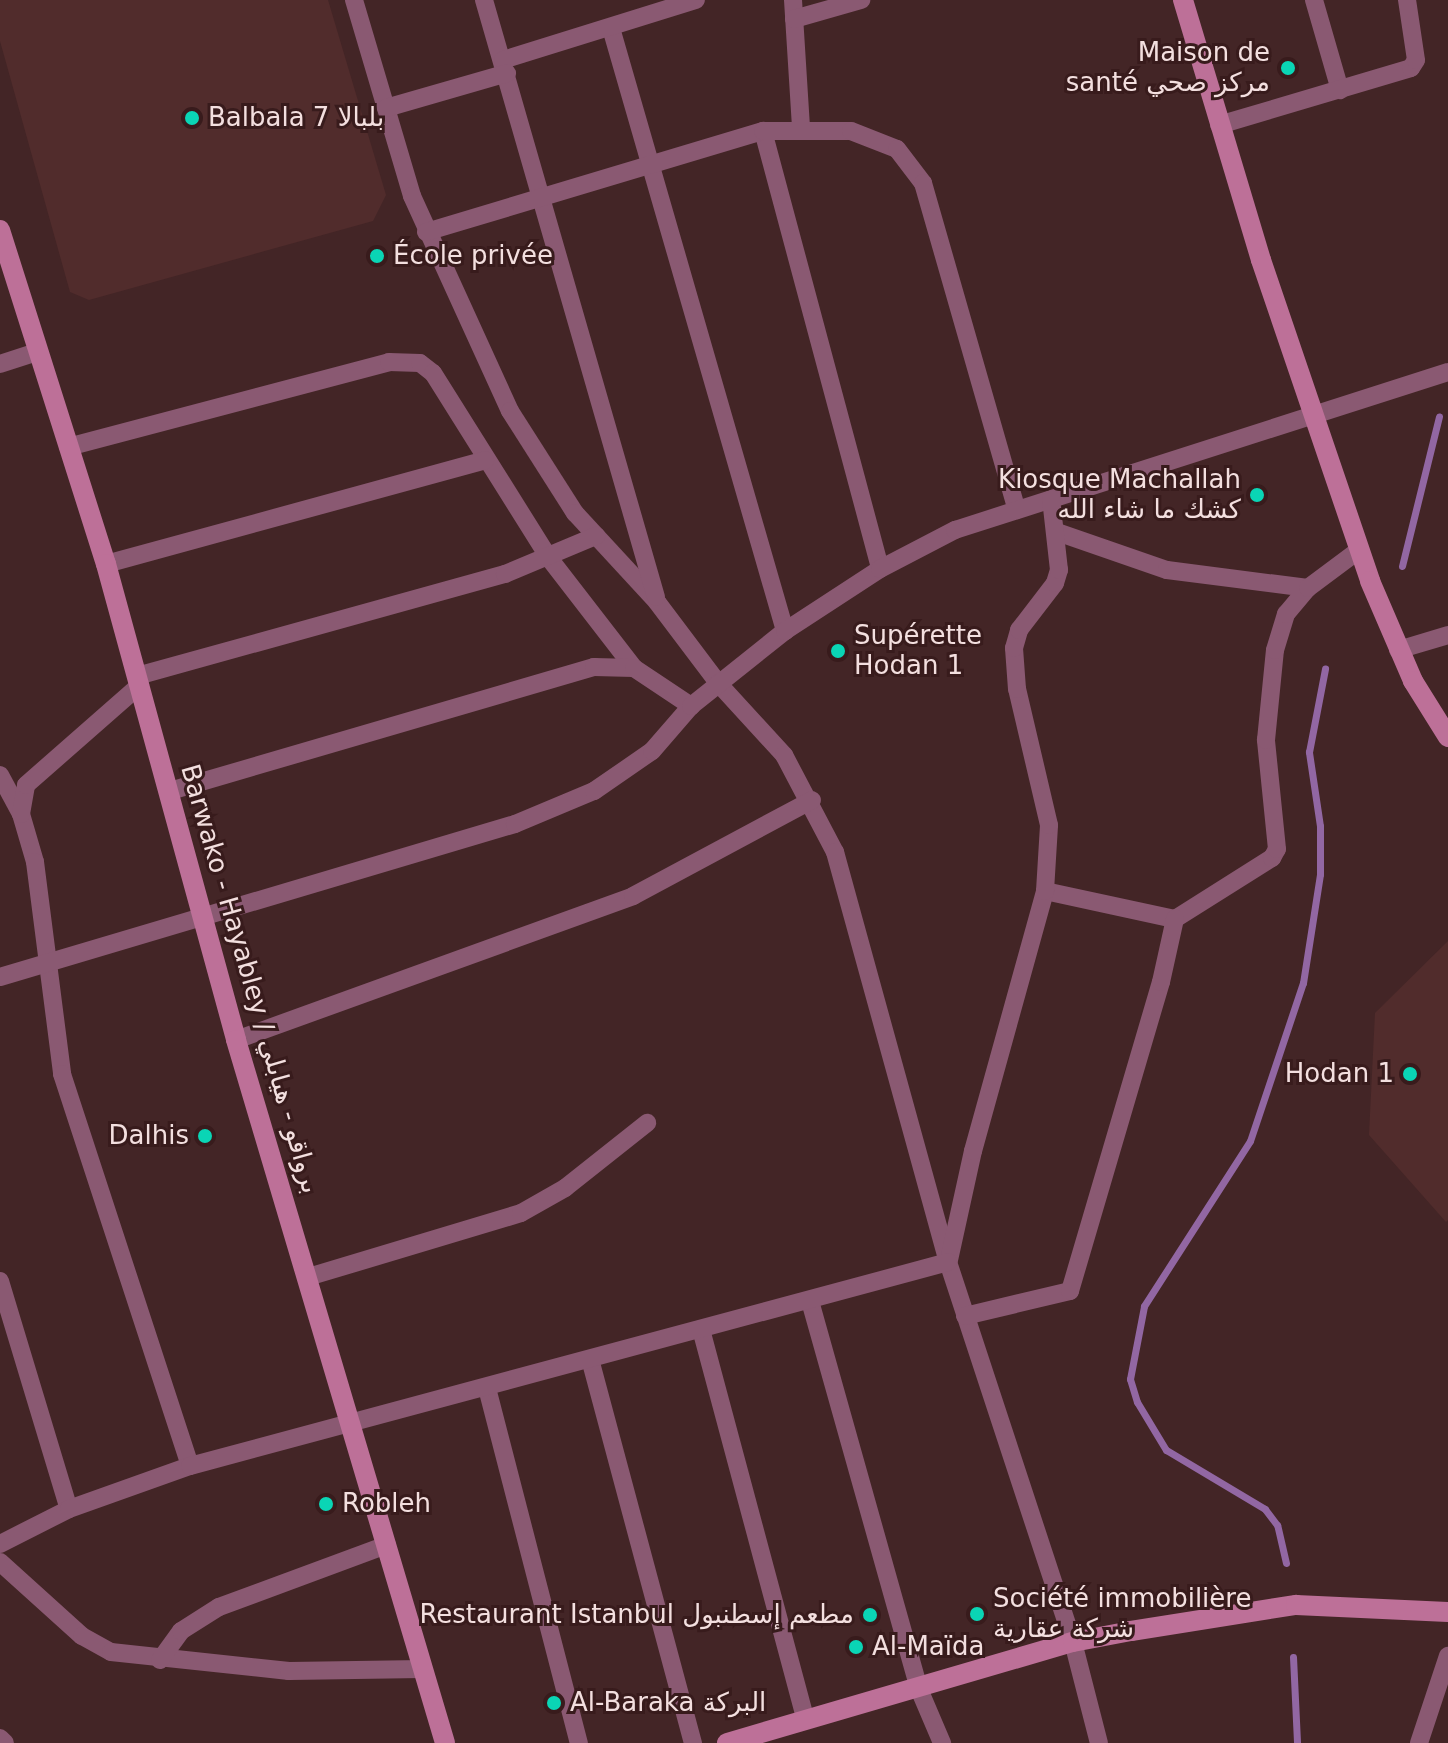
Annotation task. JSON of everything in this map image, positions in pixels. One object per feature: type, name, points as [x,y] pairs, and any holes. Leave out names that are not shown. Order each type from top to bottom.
[{"type":"main road","points":[[1183,0],[1219,125],[1311,413],[1359,550],[1398,650],[1448,737]]},
{"type":"main road","name":"Barwako - Hayabley / برواقو - هيابلي","points":[[0,230],[106,564],[236,1040],[352,1421],[445,1743]]},
{"type":"main road","points":[[727,1743],[1073,1642],[1296,1605],[1363,1604],[1448,1612]]},
{"type":"street","points":[[354,0],[426,232],[510,411],[596,536],[657,602],[718,683],[784,755],[812,800],[835,852],[948,1262],[1073,1642],[1099,1743]]},
{"type":"street","points":[[484,0],[657,602]]},
{"type":"street","points":[[386,108],[696,0]]},
{"type":"street","points":[[801,127],[794,10],[861,0]]},
{"type":"street","points":[[1314,0],[1340,90]]},
{"type":"street","points":[[1219,125],[1340,90],[1415,64],[1407,0]]},
{"type":"street","points":[[611,28],[785,631]]},
{"type":"street","points":[[426,232],[763,131],[801,127],[851,131],[897,149],[923,183],[1017,510]]},
{"type":"street","points":[[763,131],[880,569]]},
{"type":"street","points":[[0,364],[38,352]]},
{"type":"street","points":[[68,447],[406,361],[433,373],[549,558],[634,668],[691,706]]},
{"type":"street","points":[[0,977],[515,824],[594,791],[652,751],[691,706],[785,631],[880,569],[955,530],[1311,413],[1448,372]]},
{"type":"street","points":[[106,564],[485,460]]},
{"type":"street","points":[[948,1262],[973,1151],[1045,891],[1049,825],[1023,721],[1014,648],[1019,630],[1055,583],[1057,532],[1051,499]]},
{"type":"street","points":[[1057,532],[1167,570],[1308,588]]},
{"type":"street","points":[[21,814],[26,785],[138,680],[549,558],[596,536]]},
{"type":"street","points":[[1045,891],[1175,919],[1241,880],[1277,849],[1267,776],[1268,688],[1286,614],[1308,588],[1359,550]]},
{"type":"street","points":[[1398,650],[1448,635]]},
{"type":"street","points":[[170,791],[594,667],[634,668]]},
{"type":"street","points":[[0,775],[21,814],[35,862],[44,962],[62,1074],[190,1466]]},
{"type":"street","points":[[236,1040],[633,896],[812,800]]},
{"type":"street","points":[[965,1316],[1070,1291],[1161,982],[1175,919]]},
{"type":"street","points":[[308,1277],[521,1213],[565,1188],[647,1123]]},
{"type":"street","points":[[0,1544],[69,1509],[190,1466],[590,1359],[702,1333],[948,1262]]},
{"type":"street","points":[[0,1281],[69,1509]]},
{"type":"street","points":[[810,1301],[919,1689],[942,1743]]},
{"type":"street","points":[[702,1333],[806,1720]]},
{"type":"street","points":[[590,1359],[693,1743]]},
{"type":"street","points":[[487,1388],[579,1743]]},
{"type":"street","points":[[160,1660],[181,1631],[219,1607],[387,1545]]},
{"type":"street","points":[[0,1562],[82,1636],[111,1652],[160,1660],[346,1673],[422,1669]]},
{"type":"street","points":[[1419,1743],[1448,1656]]},
{"type":"street","points":[[0,1738],[5,1743]]},
{"type":"shaded area","name":"Balbala 7 بلبالا","points":[[0,0],[328,0],[386,195],[373,221],[89,300],[70,292],[0,41]]},
{"type":"shaded area","name":"Hodan 1","points":[[1448,941],[1446,1222],[1369,1135],[1375,1013]]},
{"type":"waterway","points":[[1402,566],[1439,417]]},
{"type":"waterway","points":[[1286,1563],[1277,1525],[1265,1509],[1166,1450],[1137,1402],[1130,1379],[1144,1306],[1250,1141],[1303,983],[1320,874],[1320,826],[1309,752],[1325,669]]},
{"type":"waterway","points":[[1293,1657],[1297,1743]]},
{"type":"place","name":"Maison de santé مركز صحي","points":[[1288,68]]},
{"type":"place","name":"Balbala 7 بلبالا","points":[[192,118]]},
{"type":"place","name":"École privée","points":[[377,256]]},
{"type":"place","name":"Kiosque Machallah كشك ما شاء الله","points":[[1257,495]]},
{"type":"place","name":"Supérette Hodan 1","points":[[838,651]]},
{"type":"place","name":"Hodan 1","points":[[1410,1074]]},
{"type":"place","name":"Dalhis","points":[[205,1136]]},
{"type":"place","name":"Robleh","points":[[326,1504]]},
{"type":"place","name":"Société immobilière شركة عقارية","points":[[977,1614]]},
{"type":"place","name":"Restaurant Istanbul مطعم إسطنبول","points":[[870,1615]]},
{"type":"place","name":"Al-Maïda","points":[[856,1647]]},
{"type":"place","name":"Al-Baraka البركة","points":[[554,1703]]}]
